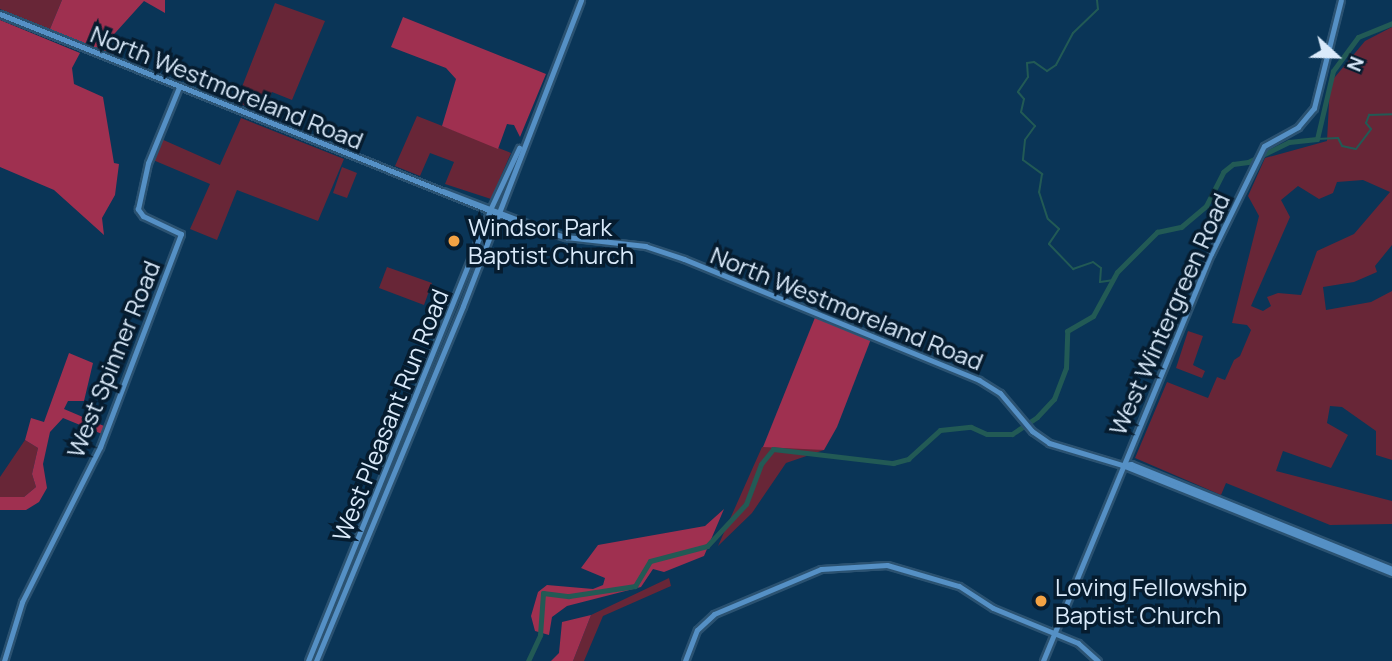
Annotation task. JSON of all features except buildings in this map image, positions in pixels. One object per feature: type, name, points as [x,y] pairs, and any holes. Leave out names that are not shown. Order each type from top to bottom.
[{"type":"main road","name":"West Pleasant Run Road","points":[[316,661],[493,210],[581,0]]},
{"type":"main road","name":"West Wintergreen Road","points":[[1043,661],[1190,299],[1264,146],[1298,127],[1314,108],[1340,0]]},
{"type":"main road","name":"North Westmoreland Road","points":[[0,14],[536,228],[566,237],[645,246],[682,258],[979,380],[1000,393],[1036,435],[1056,446],[1122,465],[1131,464],[1390,570]]},
{"type":"main road","name":"West Spinner Road","points":[[4,661],[22,602],[100,447],[181,234],[143,216],[138,209],[148,163],[178,87]]},
{"type":"main road","name":"West Pleasant Run Road","points":[[308,661],[476,257]]},
{"type":"main road","points":[[685,661],[697,630],[714,614],[831,567],[887,565],[920,571],[1078,643],[1098,661]]},
{"type":"shaded area","points":[[0,0],[62,0],[50,29],[0,9]]},
{"type":"shaded area","points":[[62,0],[165,0],[165,13],[144,1],[107,42],[114,48],[112,56],[50,29]]},
{"type":"shaded area","points":[[275,3],[325,21],[292,100],[272,92],[263,113],[236,102]]},
{"type":"shaded area","points":[[403,17],[546,74],[520,137],[514,125],[507,124],[498,149],[442,126],[456,79],[446,68],[391,47]]},
{"type":"shaded area","points":[[0,20],[80,53],[72,68],[74,84],[103,97],[114,163],[119,164],[115,195],[102,218],[104,235],[54,190],[0,167]]},
{"type":"shaded area","points":[[1392,27],[1392,245],[1375,266],[1377,272],[1354,282],[1323,287],[1326,310],[1371,302],[1392,291],[1392,460],[1376,455],[1376,431],[1342,407],[1330,406],[1327,423],[1348,435],[1331,468],[1283,451],[1276,471],[1392,501],[1392,524],[1330,525],[1226,483],[1221,495],[1135,458],[1167,382],[1208,398],[1217,377],[1225,380],[1234,360],[1240,356],[1251,330],[1247,325],[1232,323],[1259,216],[1248,196],[1265,158],[1327,141],[1330,83],[1365,41]],"holes":[[[1363,180],[1390,192],[1354,234],[1317,251],[1301,295],[1278,293],[1267,297],[1271,306],[1263,311],[1251,306],[1290,217],[1281,200],[1298,186],[1319,199],[1333,193],[1337,182]]]},
{"type":"shaded area","points":[[417,116],[511,153],[491,199],[445,184],[454,162],[430,153],[420,176],[395,166]]},
{"type":"shaded area","points":[[241,118],[344,159],[318,221],[237,190],[217,240],[190,229],[210,184],[153,160],[159,138],[220,165]]},
{"type":"shaded area","points":[[342,167],[357,173],[347,198],[333,193]]},
{"type":"shaded area","points":[[387,267],[432,283],[424,305],[379,288]]},
{"type":"shaded area","points":[[816,315],[871,339],[837,427],[824,450],[763,447]]},
{"type":"shaded area","points":[[1188,331],[1203,336],[1193,365],[1205,371],[1202,378],[1176,368]]},
{"type":"shaded area","points":[[69,353],[93,363],[84,401],[68,401],[64,409],[104,426],[102,434],[63,418],[50,432],[43,464],[47,488],[39,502],[26,510],[0,510],[0,497],[24,497],[36,487],[32,474],[38,448],[25,440],[31,418],[44,422]]},
{"type":"shaded area","points":[[25,440],[38,448],[32,474],[36,487],[24,497],[0,497],[0,477]]},
{"type":"shaded area","points":[[792,445],[824,450],[786,463],[752,513],[718,546],[762,447]]},
{"type":"shaded area","points":[[724,509],[704,556],[664,572],[653,569],[641,587],[567,606],[552,617],[549,635],[535,631],[531,616],[538,592],[547,585],[593,589],[603,585],[605,578],[581,568],[598,545],[705,526]]},
{"type":"shaded area","points":[[669,578],[671,586],[603,616],[584,661],[573,661],[591,615]]},
{"type":"shaded area","points":[[591,615],[573,661],[551,661],[559,653],[562,622]]},
{"type":"waterway","points":[[1097,0],[1098,9],[1073,33],[1056,65],[1047,71],[1034,62],[1027,63],[1028,77],[1018,92],[1024,99],[1021,112],[1035,126],[1025,140],[1023,160],[1042,174],[1039,192],[1048,219],[1059,229],[1049,244],[1073,269],[1093,262],[1101,268],[1100,282],[1114,280]]},
{"type":"waterway","points":[[528,661],[540,635],[543,593],[569,596],[635,586],[650,561],[707,546],[746,504],[761,464],[773,449],[893,463],[908,459],[940,430],[971,427],[987,434],[1012,434],[1037,417],[1054,399],[1066,368],[1067,331],[1093,316],[1117,272],[1157,232],[1181,227],[1206,206],[1223,172],[1233,164],[1248,162],[1289,142],[1317,139],[1333,71],[1358,37],[1392,23]]},
{"type":"waterway","points":[[1317,139],[1338,138],[1342,146],[1356,149],[1371,129],[1366,123],[1369,115],[1392,114]]},
{"type":"place","name":"Windsor Park Baptist Church","points":[[454,241]]},
{"type":"place","name":"Loving Fellowship Baptist Church","points":[[1041,601]]}]
